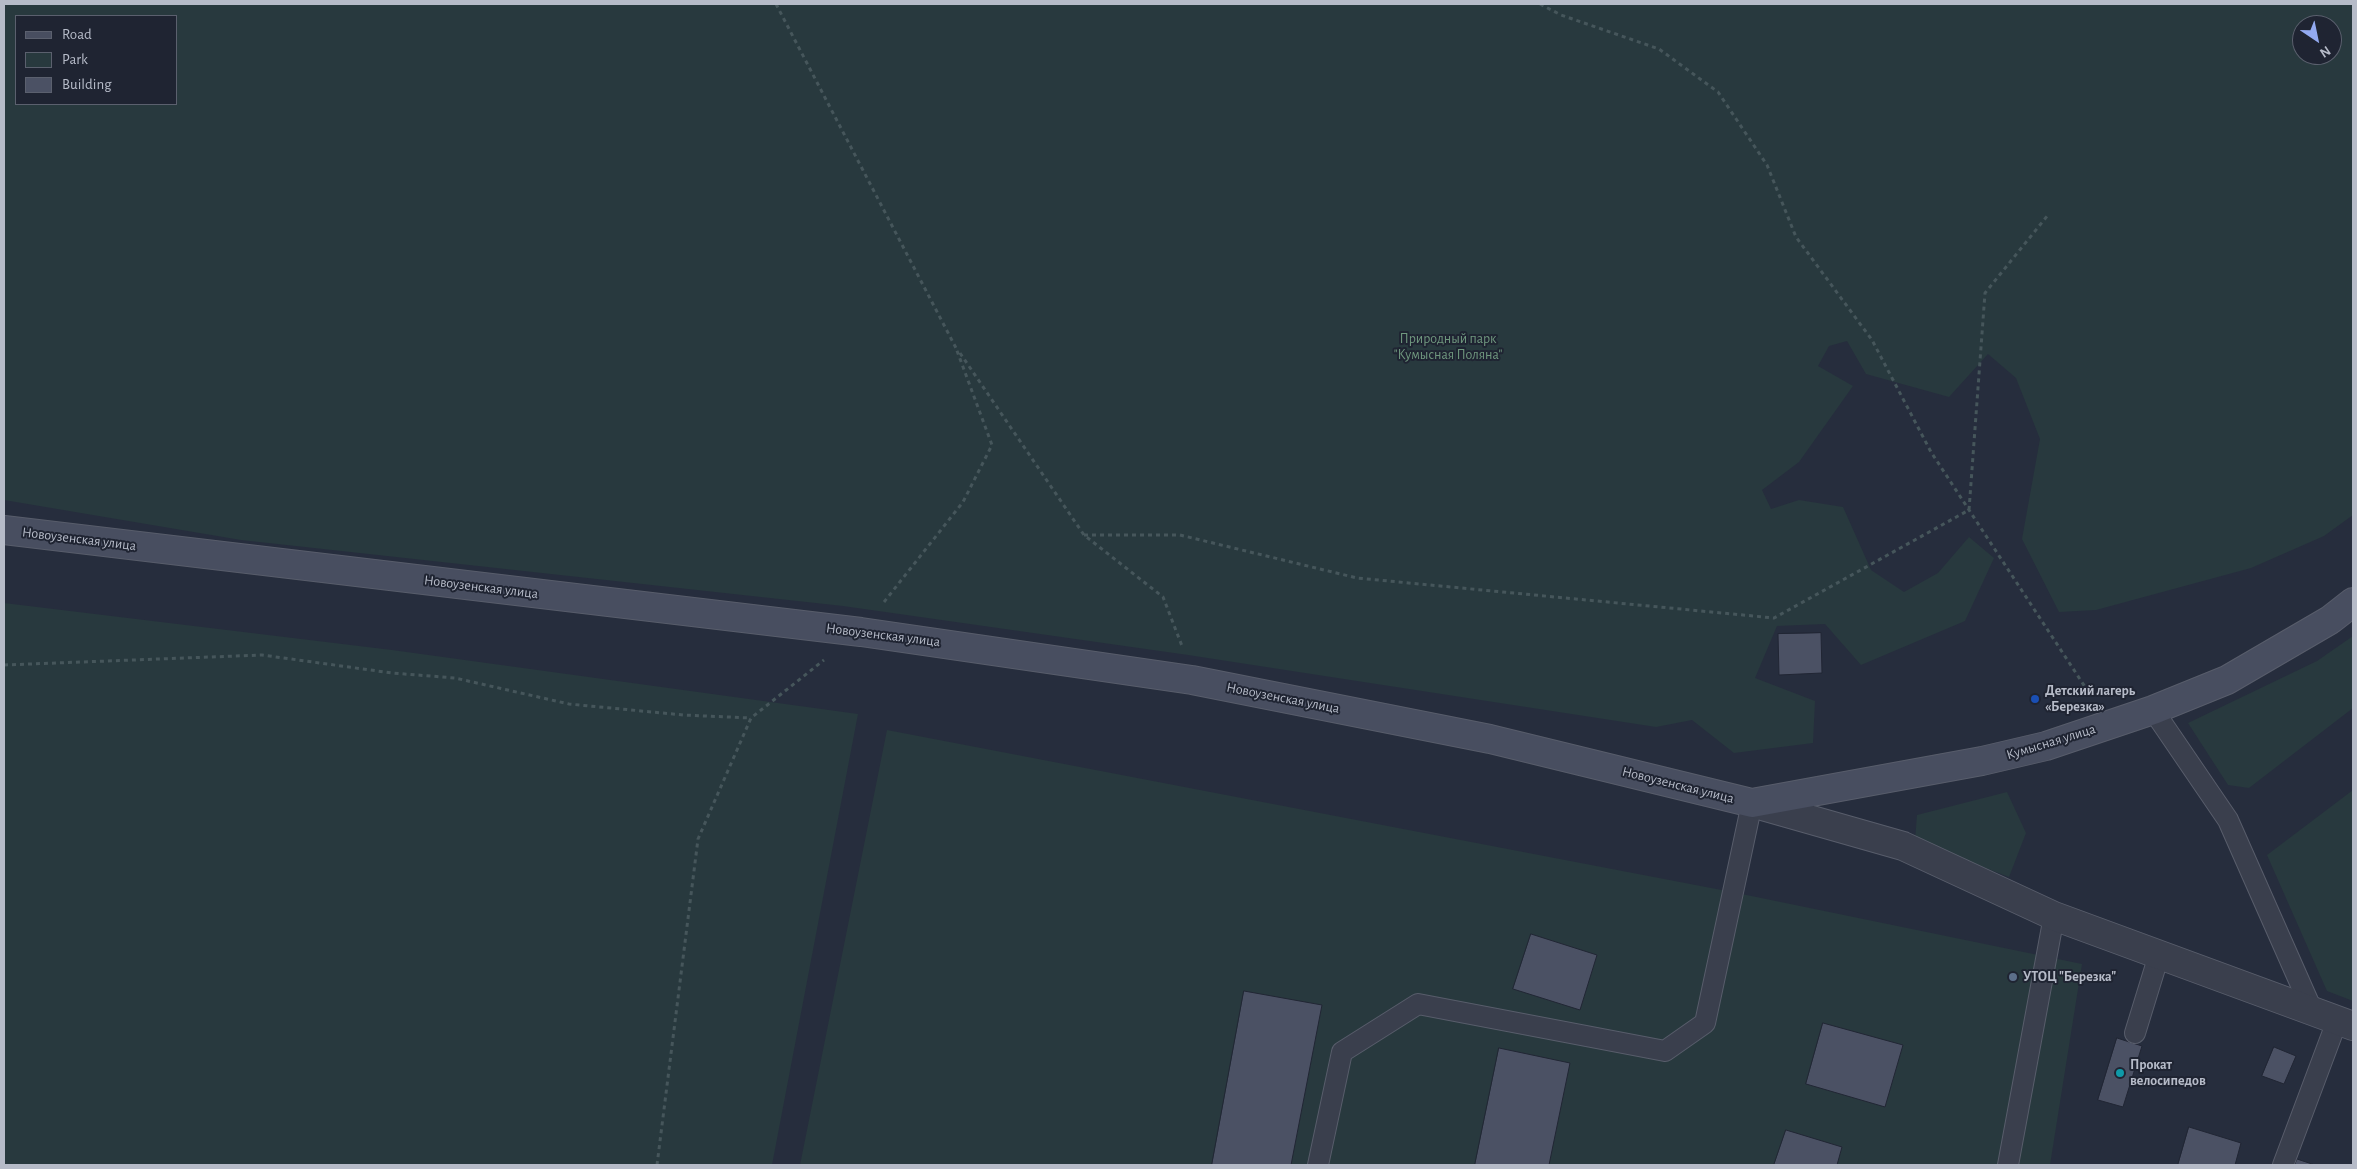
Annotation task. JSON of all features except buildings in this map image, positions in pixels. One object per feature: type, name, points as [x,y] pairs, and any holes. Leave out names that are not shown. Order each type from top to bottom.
[{"type":"main road","name":"Новоузенская улица","points":[[4,530],[861,632],[1192,680],[1490,739],[1752,803]]},
{"type":"main road","name":"Кумысная улица","points":[[1752,803],[1982,761],[2046,746],[2153,710],[2227,680],[2330,620],[2353,602]]},
{"type":"street","points":[[1752,803],[1903,846],[2054,916],[2312,1010],[2345,1024]]},
{"type":"lane","points":[[2153,710],[2228,820],[2312,1010]]},
{"type":"lane","points":[[1318,1165],[1342,1052],[1418,1004],[1665,1051],[1705,1022],[1752,803]]},
{"type":"lane","points":[[2008,1165],[2054,916]]},
{"type":"lane","points":[[2135,1033],[2159,954]]},
{"type":"lane","points":[[2283,1165],[2345,1024]]},
{"type":"path","points":[[776,4],[956,348],[1084,535],[1164,596],[1192,680]]},
{"type":"path","points":[[1540,4],[1561,15],[1659,49],[1718,92],[1768,165],[1796,237],[1872,340],[1931,452],[2108,724]]},
{"type":"path","points":[[1969,510],[1984,293],[2048,215]]},
{"type":"path","points":[[656,1165],[698,839],[750,718],[861,632],[963,502],[992,445],[956,348]]},
{"type":"path","points":[[1084,535],[1180,535],[1357,578],[1774,618],[1969,510]]},
{"type":"path","points":[[4,664],[262,655],[392,673],[455,678],[569,704],[683,715],[750,718]]},
{"type":"green space","name":"Природный парк \"Кумысная Поляна\"","points":[[4,4],[2353,4],[2353,515],[2324,536],[2251,568],[2096,610],[2059,612],[2022,539],[2040,439],[2016,378],[1988,354],[1949,397],[1866,374],[1847,341],[1829,346],[1818,366],[1853,386],[1799,462],[1762,490],[1771,509],[1799,500],[1843,507],[1871,570],[1904,592],[1938,573],[1969,537],[1994,558],[1965,621],[1861,665],[1825,624],[1777,626],[1755,678],[1815,701],[1813,743],[1734,753],[1692,720],[1656,727],[1188,655],[843,606],[241,540],[4,500]]},
{"type":"green space","points":[[4,603],[392,650],[858,714],[772,1165],[4,1165]]},
{"type":"green space","points":[[2353,636],[2353,708],[2249,788],[2228,785],[2188,723],[2317,661]]},
{"type":"green space","points":[[887,730],[1732,892],[2082,964],[2050,1165],[800,1165]]},
{"type":"green space","points":[[2353,790],[2353,1001],[2327,991],[2267,855]]},
{"type":"green space","points":[[2007,792],[2026,833],[2009,877],[1915,841],[1917,815]]},
{"type":"place","name":"Детский лагерь «Березка»","points":[[2035,699]]},
{"type":"place","name":"УТОЦ \"Березка\"","points":[[2013,977]]},
{"type":"place","name":"Прокат велосипедов","points":[[2120,1073]]}]
